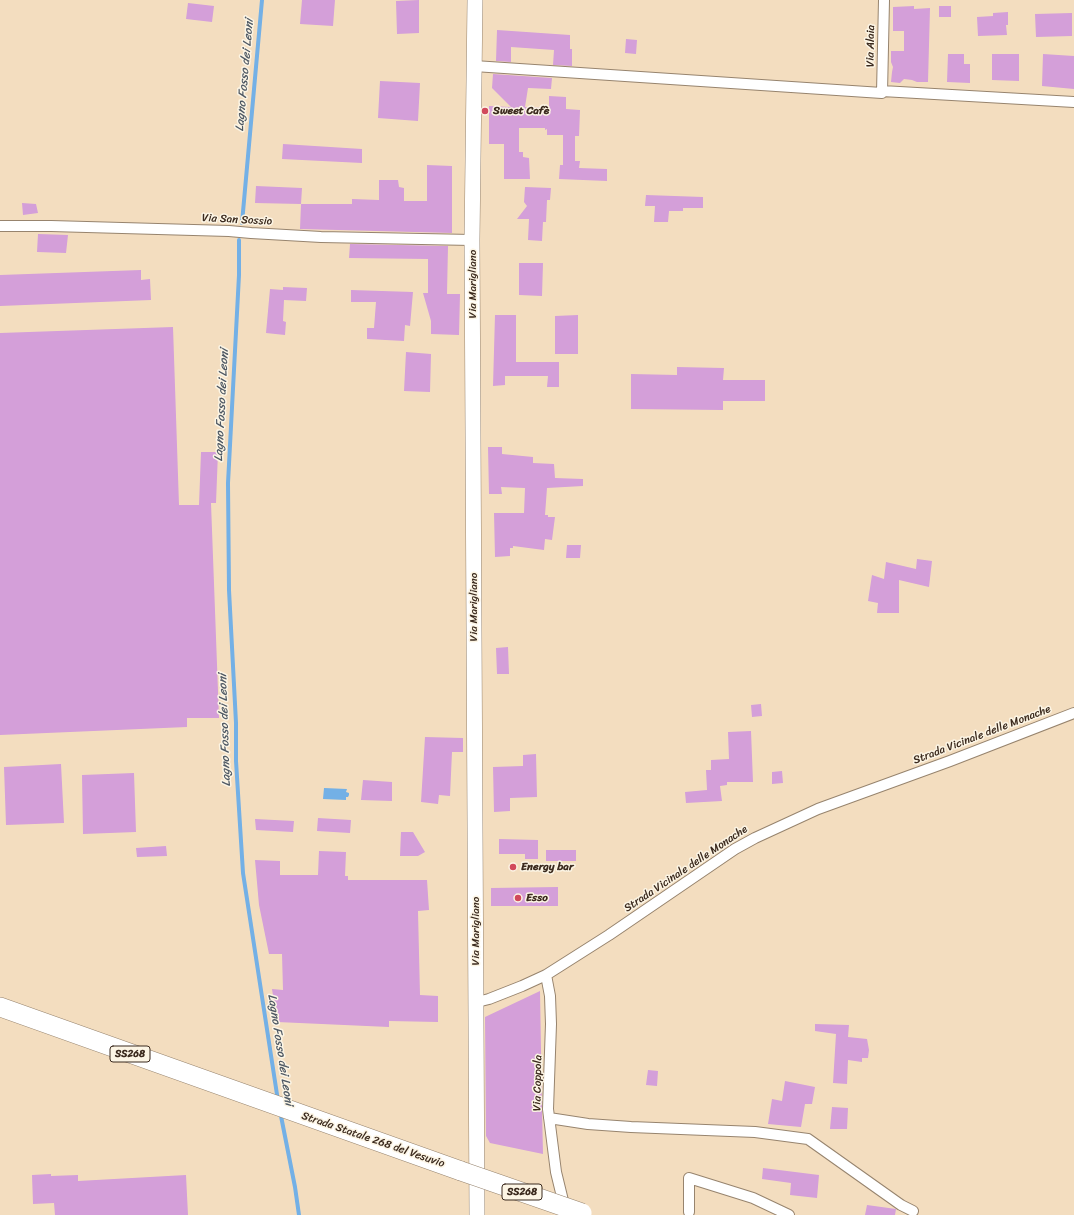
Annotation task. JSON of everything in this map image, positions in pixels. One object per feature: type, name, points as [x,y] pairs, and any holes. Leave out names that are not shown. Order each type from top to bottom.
[{"type":"highway","name":"Strada Statale 268 del Vesuvio","points":[[0,1007],[579,1214]]},
{"type":"street","name":"Via Marigliano","points":[[475,0],[472,240],[477,1215]]},
{"type":"street","name":"Via Alaia","points":[[882,92],[884,0]]},
{"type":"street","points":[[474,66],[882,92],[1074,102]]},
{"type":"street","name":"Via San Sossio","points":[[0,226],[229,231],[320,236],[472,240]]},
{"type":"street","name":"Strada Vicinale delle Monache","points":[[477,1002],[489,999],[546,975],[609,935],[716,862],[755,838],[818,809],[950,761],[1074,713]]},
{"type":"street","name":"Via Coppola","points":[[546,975],[550,996],[551,1024],[548,1109],[556,1172],[579,1214]]},
{"type":"street","points":[[550,1118],[588,1124],[755,1132],[808,1139],[913,1211]]},
{"type":"street","points":[[689,1212],[689,1178],[753,1198],[789,1215]]},
{"type":"water","points":[[324,788],[347,789],[346,792],[349,793],[349,795],[346,797],[346,800],[323,799]]},
{"type":"building","points":[[302,0],[335,0],[333,26],[300,24]]},
{"type":"building","points":[[419,0],[419,33],[397,34],[396,1]]},
{"type":"building","points":[[188,3],[214,6],[212,22],[186,19]]},
{"type":"building","points":[[914,6],[914,9],[930,8],[928,82],[917,82],[904,79],[900,83],[891,82],[893,67],[891,62],[891,51],[904,51],[904,31],[893,31],[893,7]]},
{"type":"building","points":[[939,6],[951,6],[951,17],[939,17]]},
{"type":"building","points":[[1008,12],[1008,25],[1006,25],[1007,35],[978,36],[977,17],[993,16],[993,13]]},
{"type":"building","points":[[1072,13],[1072,36],[1036,37],[1035,14]]},
{"type":"building","points":[[497,30],[570,35],[572,66],[553,65],[554,50],[511,47],[511,62],[496,61]]},
{"type":"building","points":[[626,39],[637,40],[636,54],[625,53]]},
{"type":"building","points":[[948,54],[964,54],[964,64],[970,64],[970,83],[947,82]]},
{"type":"building","points":[[992,54],[1019,54],[1019,81],[992,80]]},
{"type":"building","points":[[1043,54],[1074,56],[1074,89],[1042,86]]},
{"type":"building","points":[[493,74],[552,78],[551,89],[528,88],[525,107],[549,108],[549,96],[566,97],[566,109],[580,110],[579,136],[575,136],[575,161],[580,161],[579,168],[607,169],[607,181],[559,179],[560,165],[563,165],[563,135],[547,135],[547,129],[545,130],[545,128],[519,128],[519,152],[523,152],[523,157],[529,158],[530,179],[504,179],[504,144],[489,144],[489,106],[511,107],[492,88]]},
{"type":"building","points":[[380,81],[420,83],[418,121],[378,118]]},
{"type":"building","points":[[283,144],[362,149],[362,163],[282,159]]},
{"type":"building","points":[[427,165],[452,166],[452,233],[300,229],[301,204],[352,204],[352,199],[379,200],[379,180],[398,180],[399,187],[404,188],[404,201],[427,201]]},
{"type":"building","points":[[256,186],[302,188],[301,204],[255,203]]},
{"type":"building","points":[[525,187],[551,188],[550,200],[547,200],[546,222],[543,222],[542,241],[528,240],[529,219],[517,219],[527,206],[524,202]]},
{"type":"building","points":[[646,195],[703,197],[703,208],[683,208],[683,211],[669,211],[668,222],[654,222],[655,206],[645,206]]},
{"type":"building","points":[[22,203],[36,204],[38,213],[23,215]]},
{"type":"building","points":[[38,234],[68,235],[66,253],[37,252]]},
{"type":"building","points":[[350,244],[448,246],[447,294],[460,294],[459,335],[431,334],[431,321],[423,293],[428,293],[428,259],[349,258]]},
{"type":"building","points":[[519,263],[543,263],[542,296],[519,295]]},
{"type":"building","points":[[141,270],[141,280],[150,279],[151,300],[0,306],[0,275]]},
{"type":"building","points":[[283,287],[307,288],[306,301],[284,300],[283,321],[286,322],[285,335],[266,333],[270,289],[283,290]]},
{"type":"building","points":[[351,290],[413,292],[410,326],[405,325],[404,341],[367,339],[367,328],[374,328],[376,302],[351,302]]},
{"type":"building","points":[[495,315],[516,315],[516,362],[559,362],[559,387],[547,387],[548,376],[505,376],[505,385],[493,386]]},
{"type":"building","points":[[578,315],[578,354],[555,354],[555,316]]},
{"type":"building","points":[[173,327],[179,505],[199,505],[201,452],[218,452],[216,503],[211,503],[219,718],[187,718],[187,727],[0,735],[0,333]]},
{"type":"building","points":[[406,352],[431,354],[430,392],[404,391]]},
{"type":"building","points":[[677,367],[724,368],[723,380],[765,380],[765,401],[723,401],[723,410],[631,409],[631,374],[677,375]]},
{"type":"building","points":[[488,447],[502,447],[502,454],[533,457],[533,463],[554,464],[555,478],[583,479],[583,486],[547,488],[545,515],[548,515],[548,517],[555,517],[552,540],[545,539],[544,550],[513,546],[513,548],[510,548],[510,556],[495,557],[494,513],[524,513],[525,488],[501,487],[502,494],[489,494]]},
{"type":"building","points":[[567,545],[581,545],[580,558],[566,558]]},
{"type":"building","points":[[917,559],[932,561],[929,587],[899,580],[899,613],[877,613],[878,603],[868,601],[872,575],[884,579],[886,562],[916,569]]},
{"type":"building","points":[[508,647],[509,674],[497,674],[496,648]]},
{"type":"building","points":[[761,704],[762,716],[752,717],[751,705]]},
{"type":"building","points":[[751,731],[753,782],[727,782],[727,785],[720,786],[722,801],[686,803],[685,792],[707,790],[706,770],[711,770],[711,760],[729,759],[728,732]]},
{"type":"building","points":[[425,737],[463,738],[463,752],[452,752],[450,796],[439,795],[438,804],[421,802]]},
{"type":"building","points":[[536,754],[537,797],[510,798],[510,811],[494,812],[493,767],[523,766],[523,755]]},
{"type":"building","points":[[61,764],[64,823],[6,825],[4,767]]},
{"type":"building","points":[[782,771],[783,783],[772,784],[772,772]]},
{"type":"building","points":[[134,773],[136,832],[83,834],[82,775]]},
{"type":"building","points":[[363,780],[392,782],[392,801],[361,800]]},
{"type":"building","points":[[318,818],[351,820],[350,833],[317,831]]},
{"type":"building","points":[[255,819],[294,821],[293,832],[256,830]]},
{"type":"building","points":[[401,832],[413,832],[425,852],[418,856],[400,856]]},
{"type":"building","points":[[499,839],[538,840],[538,859],[525,859],[525,854],[499,854]]},
{"type":"building","points":[[166,846],[167,856],[137,857],[136,848]]},
{"type":"building","points":[[546,850],[576,850],[576,861],[546,861]]},
{"type":"building","points":[[319,851],[346,852],[345,876],[348,876],[348,880],[427,880],[429,910],[418,911],[420,995],[438,996],[438,1022],[389,1021],[389,1027],[277,1022],[272,989],[283,990],[282,954],[269,954],[259,905],[255,860],[280,861],[280,875],[318,875]]},
{"type":"building","points":[[558,887],[558,906],[491,906],[491,888]]},
{"type":"building","points":[[540,991],[543,1154],[490,1143],[486,1136],[485,1017]]},
{"type":"building","points":[[815,1024],[849,1025],[848,1037],[867,1039],[869,1050],[868,1058],[862,1058],[862,1062],[848,1060],[847,1084],[833,1083],[836,1034],[815,1031]]},
{"type":"building","points":[[648,1070],[658,1071],[657,1086],[646,1085]]},
{"type":"building","points":[[785,1081],[815,1087],[812,1104],[805,1104],[801,1127],[768,1124],[772,1099],[782,1101]]},
{"type":"building","points":[[832,1107],[848,1108],[847,1129],[830,1129]]},
{"type":"building","points":[[763,1168],[819,1175],[817,1198],[790,1195],[791,1183],[762,1179]]},
{"type":"building","points":[[51,1174],[51,1176],[78,1175],[78,1181],[186,1175],[188,1215],[55,1215],[54,1203],[33,1204],[32,1175]]},
{"type":"building","points":[[867,1205],[896,1209],[895,1215],[865,1215]]},
{"type":"waterway","name":"Lagno Fosso dei Leoni","points":[[242,223],[262,0]]},
{"type":"waterway","name":"Lagno Fosso dei Leoni","points":[[239,240],[239,275],[228,483],[229,590],[236,723],[236,761],[243,873],[278,1101]]},
{"type":"waterway","name":"Lagno Fosso dei Leoni","points":[[280,1111],[299,1215]]},
{"type":"place","name":"Sweet Cafè","points":[[485,111]]},
{"type":"place","name":"Energy bar","points":[[513,867]]},
{"type":"place","name":"Esso","points":[[518,898]]}]
